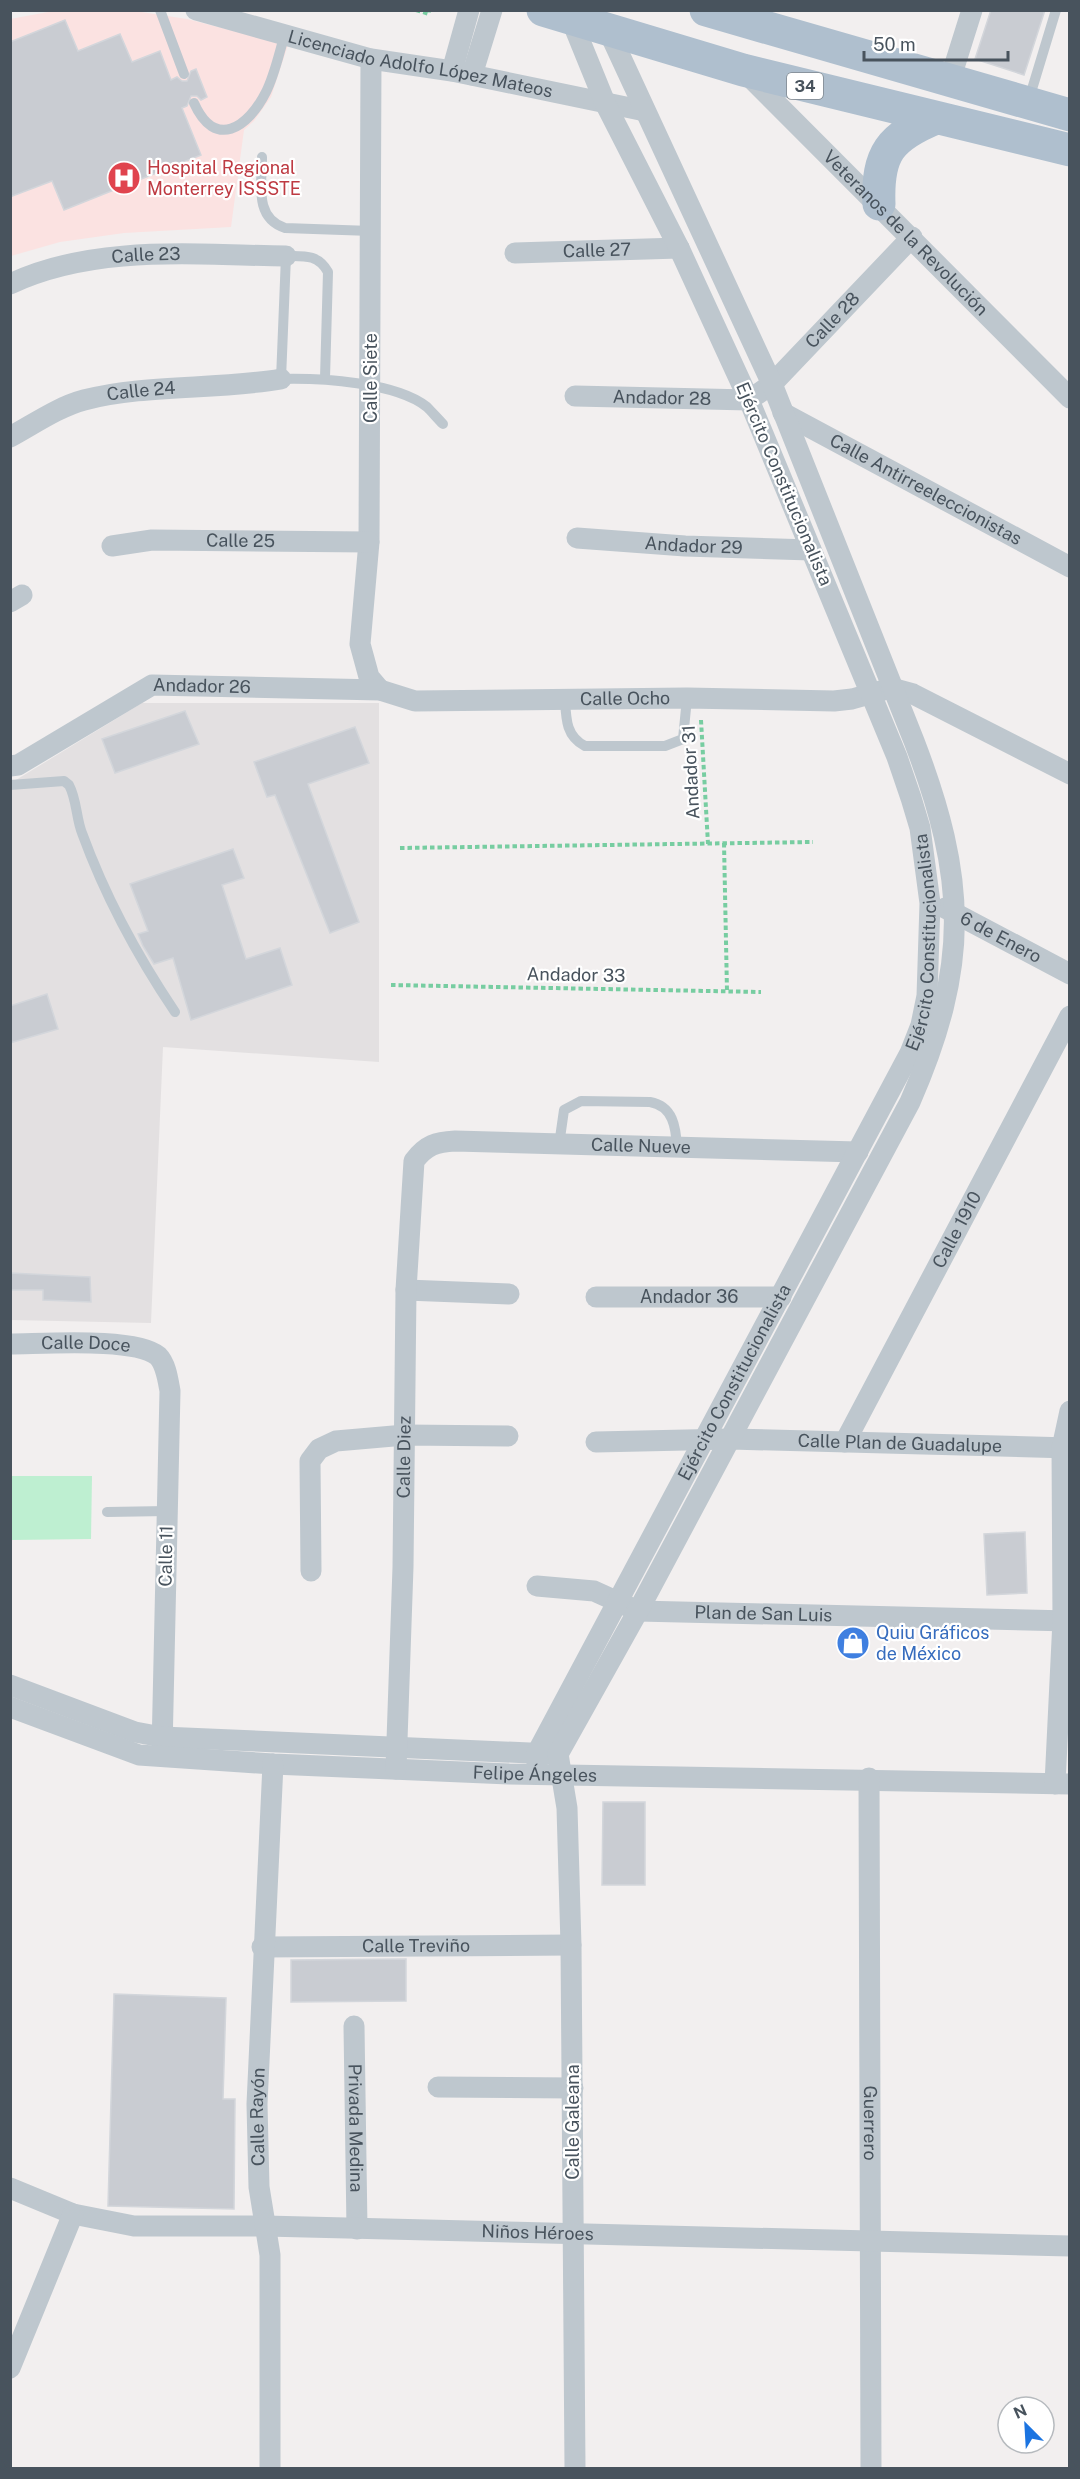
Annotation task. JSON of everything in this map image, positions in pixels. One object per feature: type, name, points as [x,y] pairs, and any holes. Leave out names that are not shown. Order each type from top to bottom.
[{"type":"main road","points":[[706,10],[1070,115]]},
{"type":"main road","name":"34","points":[[557,15],[743,70],[1070,150]]},
{"type":"main road","points":[[879,204],[880,169],[891,144],[913,128],[936,118]]},
{"type":"street","name":"Licenciado Adolfo López Mateos","points":[[196,10],[371,59],[462,73],[606,105],[645,111]]},
{"type":"street","points":[[462,73],[469,10]]},
{"type":"street","points":[[462,73],[492,10]]},
{"type":"street","points":[[950,80],[972,10]]},
{"type":"street","name":"Ejército Constitucionalista","points":[[544,1760],[617,1600],[901,1073],[921,1025],[927,996],[930,903],[920,828],[897,757],[749,400],[680,248],[557,15]]},
{"type":"street","name":"Ejército Constitucionalista","points":[[544,1760],[638,1611],[910,1102],[928,1061],[951,979],[955,911],[954,883],[933,790],[772,384],[609,32]]},
{"type":"street","name":"Calle Siete","points":[[371,59],[369,542],[360,644],[369,677],[380,690]]},
{"type":"street","name":"Veteranos de la Revolución","points":[[743,70],[1070,398]]},
{"type":"street","name":"Calle 28","points":[[749,400],[772,384],[912,237]]},
{"type":"street","name":"Calle 27","points":[[515,253],[680,248]]},
{"type":"street","name":"Calle 23","points":[[10,284],[67,265],[132,255],[286,256]]},
{"type":"street","name":"Calle 24","points":[[10,437],[84,400],[116,394],[248,385],[281,379]]},
{"type":"street","name":"Andador 28","points":[[575,396],[749,400]]},
{"type":"street","name":"Calle Antirreeleccionistas","points":[[783,413],[1070,567]]},
{"type":"street","name":"Andador 29","points":[[577,538],[685,546],[811,550]]},
{"type":"street","name":"Calle 25","points":[[112,546],[152,540],[369,542]]},
{"type":"street","name":"Andador 26","points":[[10,766],[18,765],[152,685],[380,690]]},
{"type":"street","points":[[891,688],[939,706],[1070,774]]},
{"type":"street","name":"Calle Ocho","points":[[380,690],[415,701],[693,698],[834,701],[891,688]]},
{"type":"street","name":"6 de Enero","points":[[930,903],[955,911],[1070,974]]},
{"type":"street","name":"Calle 1910","points":[[845,1442],[1070,1016]]},
{"type":"street","name":"Calle Nueve","points":[[423,1149],[436,1142],[455,1141],[858,1152]]},
{"type":"street","name":"Calle Diez","points":[[396,1759],[405,1435],[406,1290],[411,1176],[414,1161],[423,1149]]},
{"type":"street","points":[[406,1290],[509,1294]]},
{"type":"street","name":"Andador 36","points":[[596,1298],[781,1297]]},
{"type":"street","name":"Calle Doce","points":[[10,1344],[123,1344],[143,1347],[159,1357]]},
{"type":"street","name":"Calle 11","points":[[159,1357],[170,1391],[162,1747]]},
{"type":"street","points":[[1062,1784],[1066,1621],[1066,1448],[1070,1411]]},
{"type":"street","points":[[311,1571],[310,1461],[319,1449],[336,1441],[405,1435],[508,1436]]},
{"type":"street","name":"Calle Plan de Guadalupe","points":[[596,1442],[704,1442],[731,1439],[1066,1448]]},
{"type":"street","points":[[537,1586],[594,1591],[638,1611]]},
{"type":"street","name":"Plan de San Luis","points":[[638,1611],[1066,1621]]},
{"type":"street","name":"Felipe Ángeles","points":[[10,1685],[135,1732],[162,1747],[273,1764],[396,1759]]},
{"type":"street","name":"Felipe Ángeles","points":[[10,1707],[123,1751],[139,1755],[162,1747],[396,1759],[544,1760],[562,1775],[869,1778],[1062,1784]]},
{"type":"street","name":"Calle Rayón","points":[[270,2469],[270,2255],[260,2187],[257,2104],[262,1947],[273,1764]]},
{"type":"street","name":"Calle Galeana","points":[[562,1775],[567,1808],[571,1945],[575,2469]]},
{"type":"street","name":"Guerrero","points":[[869,1778],[871,2469]]},
{"type":"street","name":"Calle Treviño","points":[[262,1947],[571,1945]]},
{"type":"street","name":"Privada Medina","points":[[354,2026],[357,2229]]},
{"type":"street","points":[[438,2087],[573,2088]]},
{"type":"street","name":"Niños Héroes","points":[[10,2188],[73,2214],[134,2226],[265,2226],[1070,2246]]},
{"type":"street","points":[[10,2368],[73,2214]]},
{"type":"lane","points":[[160,10],[184,74]]},
{"type":"lane","points":[[1028,103],[1056,10]]},
{"type":"lane","points":[[194,103],[202,120],[210,128],[229,130],[240,125],[266,93],[285,34]]},
{"type":"lane","points":[[262,157],[263,206],[266,218],[273,224],[285,228],[371,231]]},
{"type":"lane","points":[[325,378],[327,272],[322,262],[312,256],[286,256],[281,379],[325,378],[371,386],[426,406],[443,424]]},
{"type":"lane","points":[[565,699],[568,729],[575,741],[594,746],[655,746],[676,744],[683,739],[693,698]]},
{"type":"lane","points":[[10,785],[64,781],[69,785],[81,832],[105,886],[149,974],[175,1012]]},
{"type":"lane","points":[[559,1145],[564,1110],[571,1104],[581,1101],[650,1102],[660,1104],[667,1110],[672,1119],[677,1148]]},
{"type":"lane","points":[[107,1512],[167,1511]]},
{"type":"path","points":[[416,10],[429,14],[429,10]]},
{"type":"path","name":"Andador 31","points":[[693,698],[708,844]]},
{"type":"path","points":[[400,848],[813,842]]},
{"type":"path","points":[[724,843],[727,991]]},
{"type":"path","name":"Andador 33","points":[[391,985],[761,992]]},
{"type":"shaded area","name":"Hospital Regional Monterrey ISSSTE","points":[[59,10],[135,11],[187,19],[288,45],[271,97],[254,121],[244,130],[231,227],[124,233],[60,242],[11,256],[10,19]]},
{"type":"shaded area","points":[[142,703],[379,703],[379,1062],[163,1047],[151,1323],[11,1320],[11,783]]},
{"type":"green space","points":[[11,1476],[92,1476],[91,1539],[11,1540]]},
{"type":"building","points":[[991,10],[1045,10],[1024,75],[975,59]]},
{"type":"building","points":[[65,20],[78,51],[120,34],[132,62],[160,51],[171,80],[177,77],[182,81],[187,81],[191,71],[196,69],[207,97],[201,100],[197,96],[191,96],[187,106],[182,108],[201,155],[64,210],[52,181],[10,197],[10,42]]},
{"type":"building","points":[[185,711],[199,744],[115,773],[102,739]]},
{"type":"building","points":[[355,727],[369,763],[308,784],[359,922],[330,933],[275,795],[267,797],[254,762]]},
{"type":"building","points":[[233,849],[244,878],[222,885],[246,959],[280,948],[292,985],[191,1020],[173,958],[154,964],[143,946],[138,934],[148,931],[130,884]]},
{"type":"building","points":[[47,994],[58,1029],[10,1043],[10,1006]]},
{"type":"building","points":[[10,1273],[90,1277],[91,1302],[43,1300],[43,1290],[10,1290]]},
{"type":"building","points":[[1025,1532],[1027,1593],[987,1595],[984,1534]]},
{"type":"building","points":[[603,1802],[645,1802],[645,1885],[602,1885]]},
{"type":"building","points":[[406,1959],[406,2001],[291,2002],[291,1960]]},
{"type":"building","points":[[114,1994],[226,1998],[223,2099],[235,2099],[234,2209],[108,2206]]},
{"type":"place","name":"Hospital Regional Monterrey ISSSTE","points":[[124,178]]},
{"type":"place","name":"Quiu Gráficos de México","points":[[853,1643]]}]
